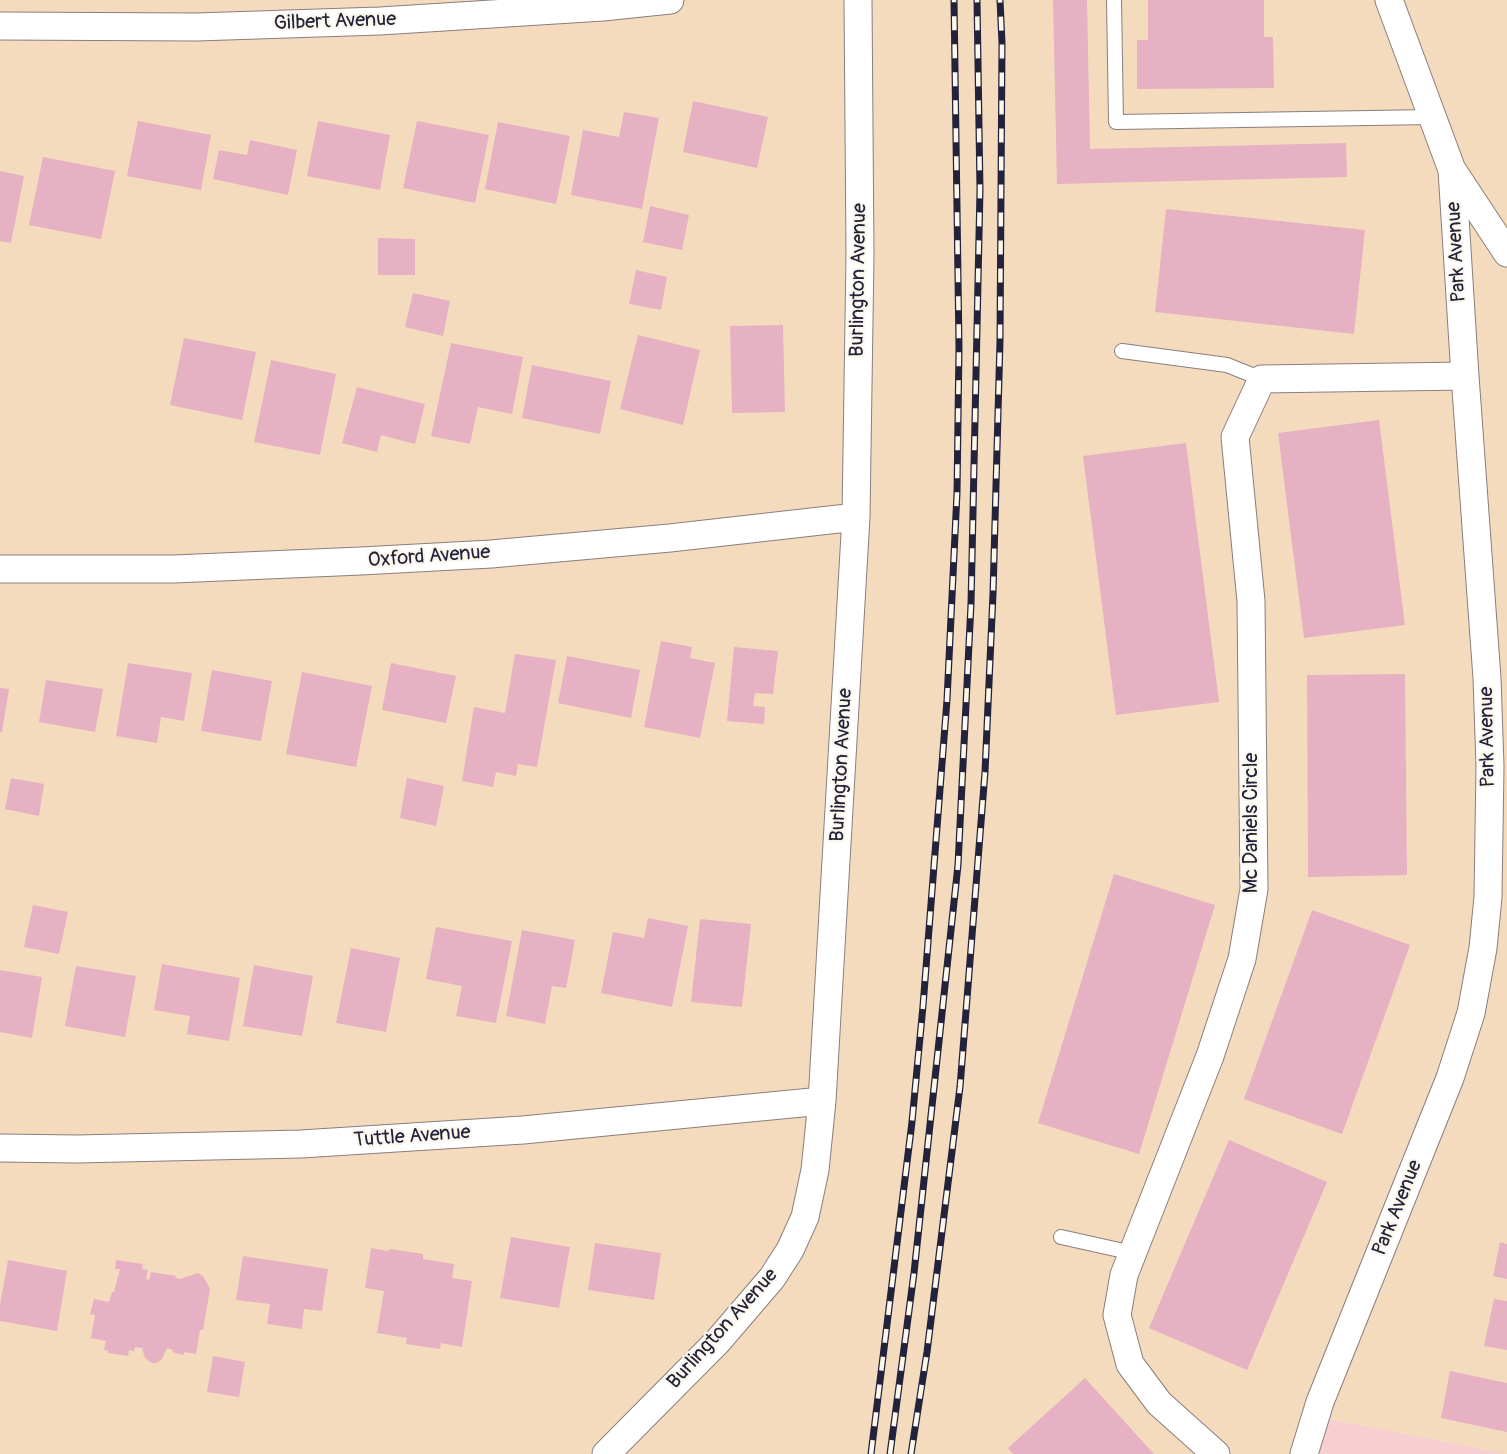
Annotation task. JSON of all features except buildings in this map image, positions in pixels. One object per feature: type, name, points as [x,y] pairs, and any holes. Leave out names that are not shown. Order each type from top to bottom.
[{"type":"street","name":"Gilbert Avenue","points":[[0,26],[196,27],[368,21],[591,8],[670,0]]},
{"type":"street","name":"Burlington Avenue","points":[[606,1454],[725,1334],[772,1278],[790,1250],[805,1216],[815,1170],[822,1101],[856,517],[860,254],[858,0]]},
{"type":"street","name":"Park Avenue","points":[[1304,1454],[1328,1382],[1450,1078],[1471,1013],[1483,948],[1488,897],[1487,678],[1452,170],[1389,0]]},
{"type":"street","points":[[1452,170],[1507,253]]},
{"type":"street","points":[[1262,379],[1465,376]]},
{"type":"street","name":"Mc Daniels Circle","points":[[1216,1454],[1159,1403],[1130,1364],[1117,1315],[1124,1275],[1210,1056],[1242,959],[1254,889],[1251,601],[1235,437],[1262,379]]},
{"type":"street","name":"Oxford Avenue","points":[[0,569],[174,569],[467,555],[670,538],[856,517]]},
{"type":"street","name":"Tuttle Avenue","points":[[0,1148],[88,1149],[300,1144],[523,1130],[822,1101]]},
{"type":"lane","points":[[1114,0],[1116,122],[1433,117]]},
{"type":"lane","points":[[1122,351],[1227,365],[1262,379]]},
{"type":"lane","points":[[1061,1238],[1133,1253]]},
{"type":"shaded area","points":[[1322,1418],[1507,1454],[1309,1454]]},
{"type":"railway","points":[[871,1454],[912,1122],[947,700],[957,493],[959,347],[954,0]]},
{"type":"railway","points":[[890,1454],[914,1273],[958,865],[971,604],[980,190],[977,0]]},
{"type":"railway","points":[[911,1454],[927,1352],[960,1087],[985,772],[993,594],[1000,341],[1002,43],[1000,0]]}]
